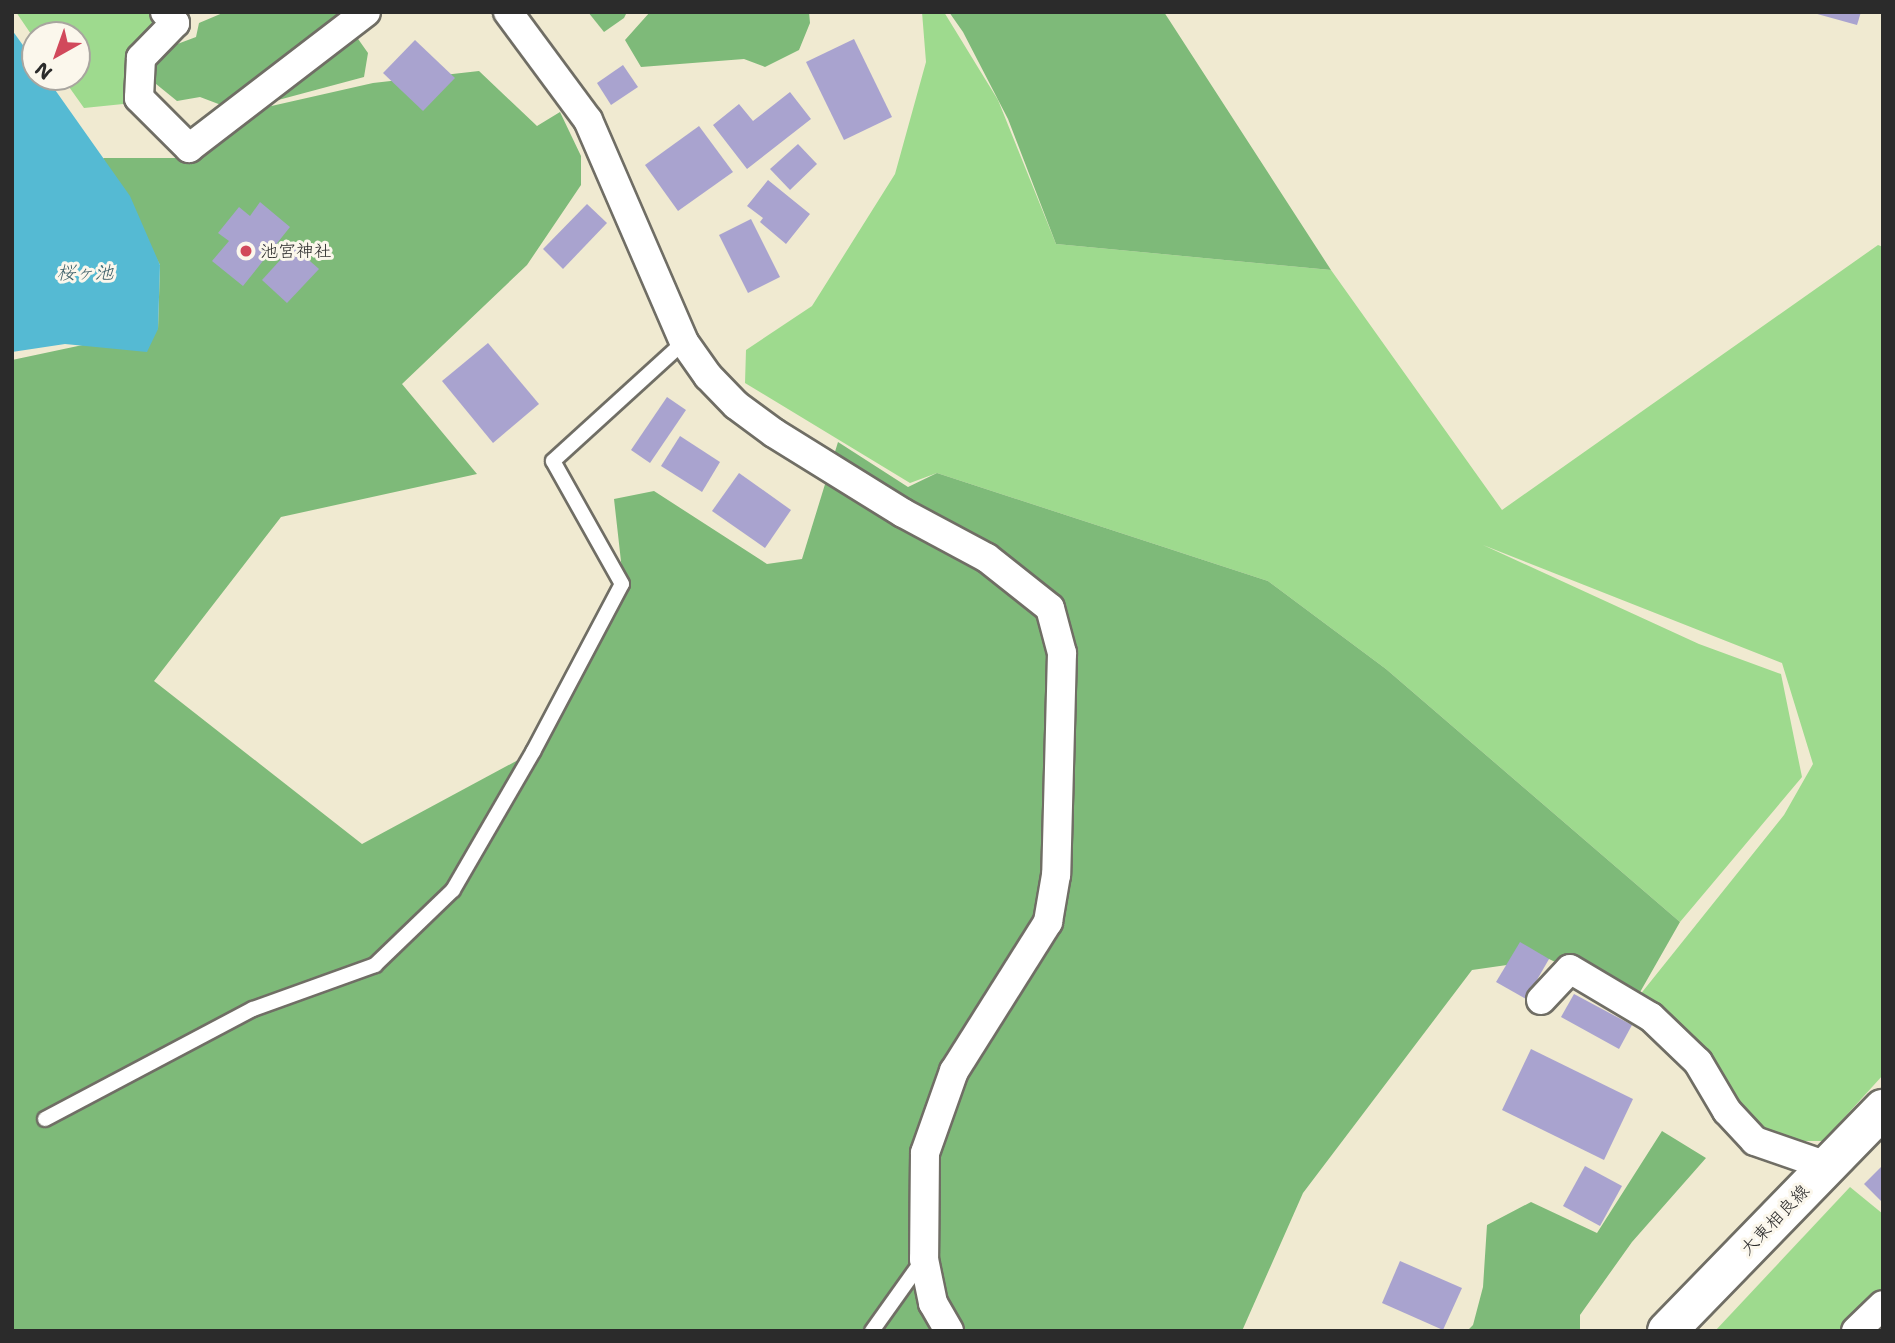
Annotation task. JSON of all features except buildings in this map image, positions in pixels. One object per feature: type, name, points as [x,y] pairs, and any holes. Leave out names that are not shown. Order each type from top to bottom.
[{"type":"main road","name":"大東相良線","points":[[1667,1331],[1883,1109]]},
{"type":"street","points":[[166,12],[175,23],[141,58],[139,98],[189,148],[366,12]]},
{"type":"street","points":[[508,12],[588,120],[684,342],[708,376],[736,405],[774,433],[902,513],[987,558],[1050,608],[1062,653],[1056,875],[1048,922],[954,1071],[925,1153],[924,1259],[933,1303],[949,1331]]},
{"type":"street","points":[[1541,1000],[1570,969],[1651,1017],[1698,1062],[1727,1111],[1755,1141],[1827,1166]]},
{"type":"street","points":[[1856,1331],[1883,1305]]},
{"type":"lane","points":[[44,1119],[253,1009],[375,965],[453,890],[533,752],[622,584],[553,461],[684,342]]},
{"type":"lane","points":[[872,1331],[924,1259]]},
{"type":"green space","points":[[16,12],[165,12],[133,103],[84,108],[72,91],[91,91],[91,21],[22,21]]},
{"type":"green space","points":[[225,12],[339,12],[368,53],[364,77],[237,111],[200,97],[177,101],[145,75],[156,52],[196,37],[199,23]]},
{"type":"green space","points":[[588,12],[627,12],[624,18],[604,32]]},
{"type":"green space","points":[[650,12],[809,12],[810,23],[799,50],[765,67],[744,59],[641,67],[625,40]]},
{"type":"green space","points":[[922,12],[944,12],[998,100],[1056,244],[1331,270],[1502,510],[1878,245],[1883,247],[1883,1075],[1823,1141],[1771,1141],[1635,1001],[1784,815],[1813,764],[1782,663],[1483,545],[1699,644],[1781,674],[1802,777],[1680,922],[1386,669],[1268,581],[937,473],[910,483],[745,383],[746,350],[812,306],[895,174],[926,62]]},
{"type":"green space","points":[[949,12],[1164,12],[1331,270],[1056,244],[1008,119],[963,32]]},
{"type":"green space","points":[[479,71],[537,126],[560,112],[581,156],[581,185],[527,265],[402,384],[477,474],[281,517],[154,681],[362,844],[533,752],[624,588],[614,499],[654,491],[767,564],[802,559],[838,442],[908,487],[937,473],[1268,581],[1386,669],[1680,922],[1635,1001],[1549,959],[1472,970],[1303,1193],[1242,1331],[12,1331],[12,360],[158,329],[160,265],[103,158],[202,158],[267,107],[373,83]]},
{"type":"green space","points":[[1662,1131],[1706,1158],[1632,1242],[1580,1315],[1580,1331],[1467,1331],[1473,1325],[1483,1287],[1487,1225],[1531,1202],[1597,1233]]},
{"type":"green space","points":[[1850,1187],[1883,1214],[1883,1331],[1715,1331]]},
{"type":"water","name":"桜ヶ池","points":[[12,30],[21,43],[21,91],[56,91],[130,196],[160,265],[158,329],[147,352],[65,344],[12,352]]},
{"type":"place","name":"池宮神社","points":[[246,251]]}]
